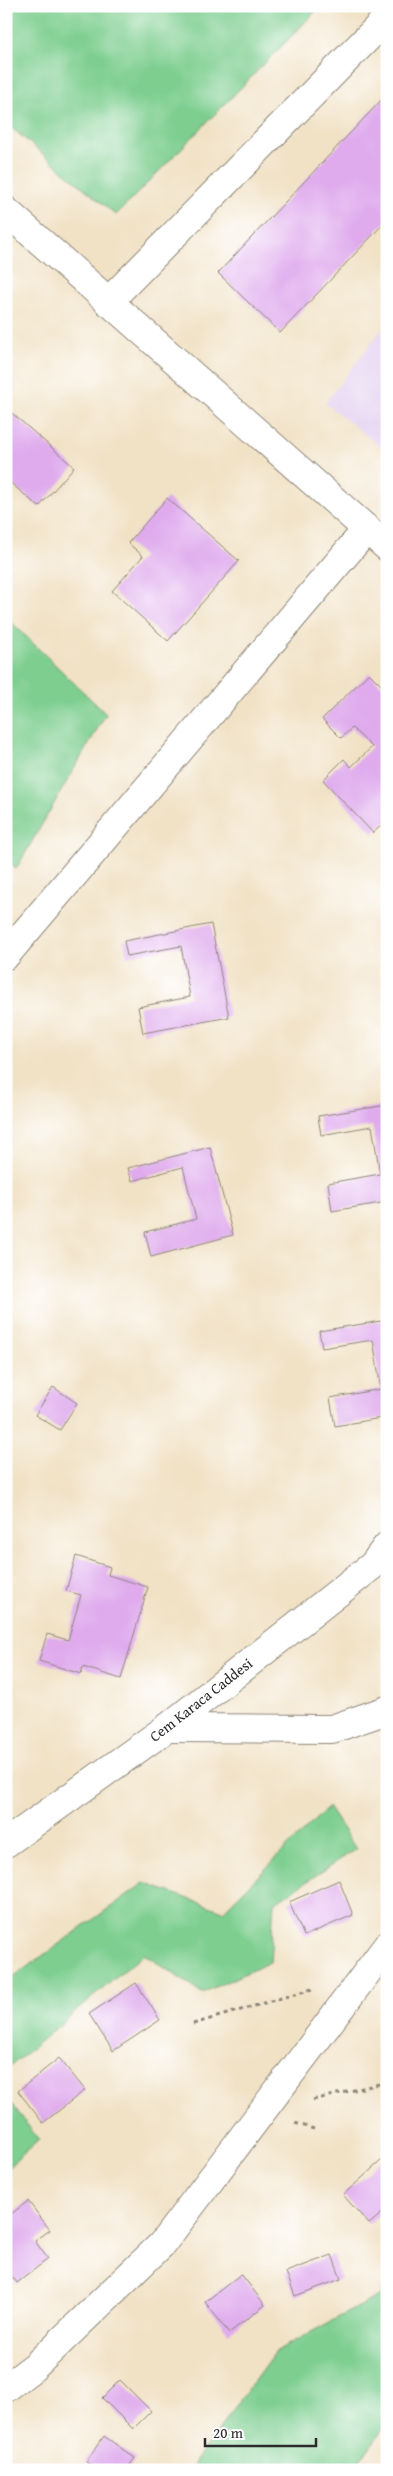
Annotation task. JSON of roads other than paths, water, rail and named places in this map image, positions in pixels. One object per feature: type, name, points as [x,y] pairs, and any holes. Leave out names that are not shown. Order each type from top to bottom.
[{"type":"street","points":[[108,302],[387,18]]},
{"type":"street","points":[[6,211],[377,538],[6,955]]},
{"type":"street","name":"Cem Karaca Caddesi","points":[[6,1843],[167,1728],[373,1565],[387,1546]]},
{"type":"street","points":[[167,1728],[332,1729],[387,1710]]},
{"type":"street","points":[[6,2388],[34,2367],[162,2244],[387,1946]]}]
